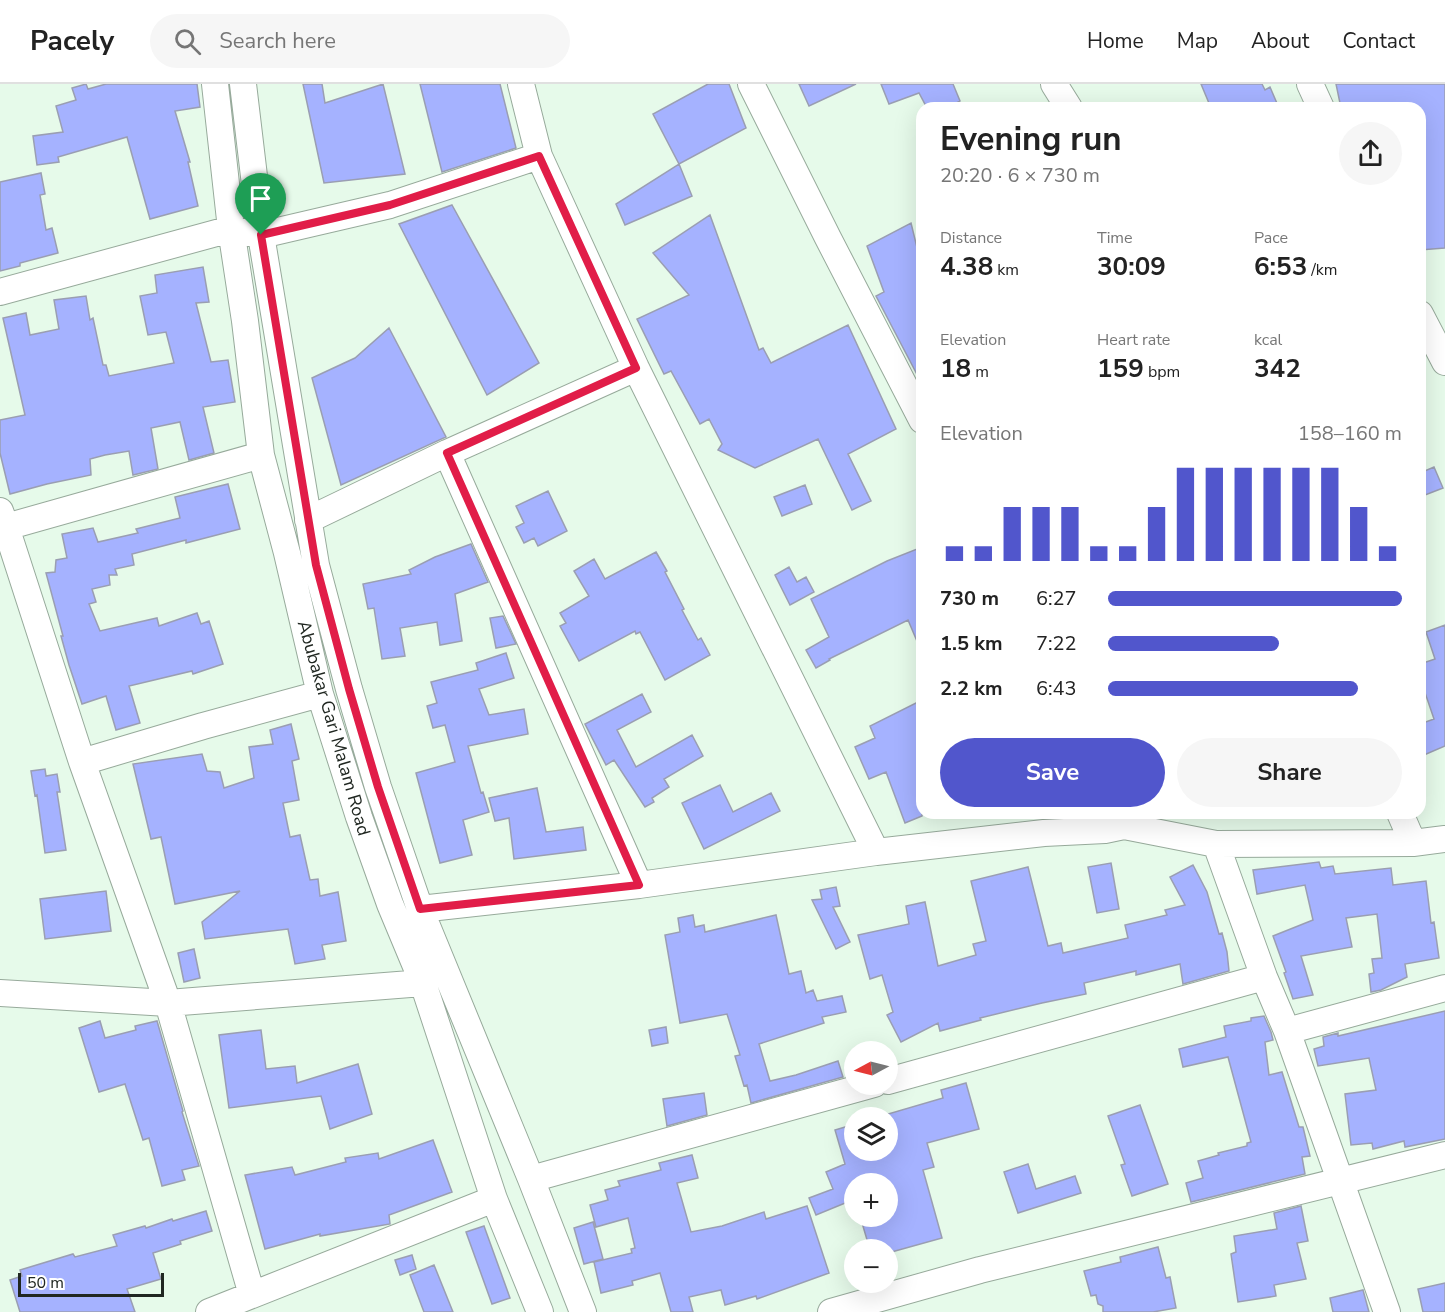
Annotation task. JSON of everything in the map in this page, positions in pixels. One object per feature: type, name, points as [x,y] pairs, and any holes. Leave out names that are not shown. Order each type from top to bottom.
[{"type":"street","name":"Abubakar Gari Malam Road","points":[[215,84],[231,229],[261,455],[320,694],[390,904],[423,983],[494,1199],[540,1312]]},
{"type":"street","points":[[243,84],[261,235],[308,520],[316,565],[349,689],[378,787],[420,909],[583,1312]]},
{"type":"street","points":[[521,84],[539,156],[636,368],[876,852]]},
{"type":"street","points":[[751,84],[916,408]]},
{"type":"street","points":[[1054,84],[1065,102]]},
{"type":"street","points":[[1310,84],[1318,102]]},
{"type":"street","points":[[0,292],[231,229],[261,235],[390,205],[539,156]]},
{"type":"street","points":[[1426,326],[1445,362]]},
{"type":"street","points":[[308,520],[447,453],[636,368]]},
{"type":"street","points":[[447,453],[639,885]]},
{"type":"street","points":[[252,1295],[168,1003],[82,762],[3,519],[261,455]]},
{"type":"street","points":[[82,762],[320,694]]},
{"type":"street","points":[[420,909],[639,885],[876,852],[1044,832],[1105,830],[1124,819],[1216,844],[1413,843],[1445,839]]},
{"type":"street","points":[[1403,819],[1413,843]]},
{"type":"street","points":[[1216,844],[1264,977],[1287,1031],[1387,1312]]},
{"type":"street","points":[[898,1078],[1264,977]]},
{"type":"street","points":[[0,993],[168,1003],[423,983]]},
{"type":"street","points":[[1287,1031],[1445,988]]},
{"type":"street","points":[[531,1179],[844,1092]]},
{"type":"street","points":[[831,1312],[980,1270],[1445,1155]]},
{"type":"street","points":[[209,1312],[494,1199]]},
{"type":"building","points":[[86,84],[88,89],[106,84],[197,84],[200,107],[175,111],[190,162],[188,162],[198,206],[150,219],[127,137],[58,157],[59,162],[37,165],[33,136],[63,132],[56,106],[76,100],[72,88]]},
{"type":"building","points":[[303,84],[322,84],[325,103],[383,84],[405,174],[324,183]]},
{"type":"building","points":[[420,84],[500,84],[516,148],[442,172]]},
{"type":"building","points":[[708,84],[729,84],[746,128],[679,164],[653,114]]},
{"type":"building","points":[[799,84],[856,84],[809,106]]},
{"type":"building","points":[[881,84],[953,84],[960,101],[924,102],[919,93],[889,104]]},
{"type":"building","points":[[1201,84],[1262,84],[1265,90],[1270,87],[1276,102],[1208,102]]},
{"type":"building","points":[[1336,84],[1445,84],[1445,248],[1426,250],[1426,102],[1340,102]]},
{"type":"building","points":[[679,164],[692,196],[625,225],[616,204]]},
{"type":"building","points":[[41,173],[45,194],[40,195],[46,230],[52,228],[58,253],[0,271],[0,182]]},
{"type":"building","points":[[452,205],[539,363],[487,395],[399,224]]},
{"type":"building","points":[[710,215],[759,350],[763,348],[771,363],[848,325],[896,429],[848,454],[871,501],[852,510],[818,439],[755,468],[718,450],[722,444],[709,419],[700,424],[671,371],[664,374],[637,319],[689,295],[653,253]]},
{"type":"building","points":[[911,223],[916,243],[916,373],[876,296],[884,292],[867,246]]},
{"type":"building","points":[[203,267],[209,302],[196,303],[211,362],[228,360],[235,402],[203,407],[214,453],[189,460],[180,422],[151,428],[158,469],[133,475],[129,451],[105,455],[90,459],[91,475],[10,494],[0,453],[0,420],[25,415],[3,318],[26,313],[30,335],[59,329],[54,300],[86,296],[90,320],[93,318],[103,365],[106,365],[109,376],[174,363],[166,332],[148,335],[140,296],[157,293],[155,275]]},
{"type":"building","points":[[389,328],[446,437],[341,485],[312,378],[355,358]]},
{"type":"building","points":[[1434,467],[1443,488],[1426,495],[1426,470]]},
{"type":"building","points":[[228,484],[240,529],[132,554],[134,565],[115,569],[117,575],[109,575],[110,585],[92,589],[96,602],[89,604],[100,631],[157,618],[159,626],[197,613],[201,624],[209,621],[223,664],[193,674],[192,671],[129,686],[140,723],[116,730],[106,696],[82,704],[61,636],[63,636],[46,573],[55,572],[56,560],[67,558],[62,534],[93,528],[98,542],[138,533],[136,529],[180,518],[175,497]]},
{"type":"building","points":[[805,485],[812,504],[782,516],[774,497]]},
{"type":"building","points":[[548,491],[567,531],[538,546],[534,538],[524,543],[516,527],[524,523],[516,506]]},
{"type":"building","points":[[471,544],[488,582],[455,594],[462,641],[440,645],[437,622],[400,628],[405,656],[382,659],[374,608],[368,609],[363,584],[411,574],[409,570],[435,557]]},
{"type":"building","points":[[916,549],[916,639],[908,620],[829,659],[816,668],[806,650],[829,637],[811,599],[887,561]]},
{"type":"building","points":[[656,552],[667,571],[665,572],[684,609],[682,610],[698,640],[701,638],[710,655],[665,680],[640,632],[636,634],[635,631],[579,661],[560,626],[566,623],[560,613],[589,596],[574,571],[594,559],[605,579]]},
{"type":"building","points":[[789,567],[797,582],[806,577],[814,592],[790,605],[775,575]]},
{"type":"building","points":[[503,616],[516,644],[496,648],[490,618]]},
{"type":"building","points":[[1445,625],[1445,746],[1426,754],[1426,722],[1434,719],[1426,696],[1426,662],[1435,659],[1426,632]]},
{"type":"building","points":[[506,653],[514,678],[479,689],[489,715],[524,709],[528,734],[468,746],[481,793],[483,792],[489,812],[463,820],[472,855],[440,863],[416,773],[455,762],[445,725],[433,728],[427,706],[437,703],[431,682],[478,670],[476,663]]},
{"type":"building","points":[[642,694],[651,712],[617,730],[636,767],[692,735],[703,756],[664,779],[669,787],[652,798],[654,802],[645,807],[614,760],[606,765],[585,724]]},
{"type":"building","points":[[916,703],[916,818],[905,823],[886,772],[869,779],[855,747],[875,738],[870,726]]},
{"type":"building","points":[[291,724],[299,759],[292,761],[299,800],[283,803],[290,837],[300,835],[310,880],[318,879],[320,896],[338,892],[346,941],[322,945],[325,959],[295,964],[288,929],[205,939],[202,922],[240,891],[175,904],[161,837],[151,839],[133,764],[202,754],[207,771],[220,772],[224,788],[254,778],[249,747],[273,744],[270,730]]},
{"type":"building","points":[[45,769],[46,776],[57,774],[60,792],[57,792],[66,850],[45,853],[37,795],[35,796],[31,771]]},
{"type":"building","points":[[720,785],[733,812],[771,793],[780,811],[704,849],[682,803]]},
{"type":"building","points":[[537,788],[546,832],[583,827],[586,850],[514,859],[509,818],[495,821],[489,798]]},
{"type":"building","points":[[1319,862],[1321,868],[1333,866],[1335,874],[1391,868],[1393,885],[1426,881],[1431,923],[1434,922],[1439,958],[1405,964],[1407,977],[1381,990],[1371,992],[1369,974],[1374,973],[1372,959],[1382,958],[1377,914],[1346,918],[1352,947],[1301,956],[1313,995],[1293,999],[1273,936],[1313,920],[1305,885],[1257,894],[1253,870]]},
{"type":"building","points":[[1111,863],[1119,909],[1097,913],[1088,867]]},
{"type":"building","points":[[1193,865],[1207,892],[1219,934],[1222,933],[1229,971],[1183,984],[1180,964],[1136,975],[1136,971],[1084,983],[1086,994],[980,1018],[981,1020],[940,1031],[938,1023],[901,1042],[887,1015],[893,1012],[882,975],[870,979],[858,935],[909,924],[906,906],[925,902],[938,966],[976,955],[973,944],[986,941],[971,881],[1028,867],[1048,946],[1061,943],[1063,953],[1128,938],[1125,925],[1167,915],[1165,910],[1185,905],[1170,877]]},
{"type":"building","points":[[836,887],[840,906],[833,907],[850,942],[836,949],[812,900],[822,899],[820,890]]},
{"type":"building","points":[[106,891],[111,931],[45,939],[40,899]]},
{"type":"building","points":[[693,915],[695,927],[704,925],[705,932],[776,915],[789,974],[801,971],[806,993],[813,990],[817,1001],[842,996],[846,1012],[822,1017],[824,1023],[759,1044],[770,1081],[838,1061],[843,1077],[751,1103],[747,1085],[744,1086],[735,1056],[740,1055],[727,1014],[680,1023],[665,935],[680,932],[678,918]]},
{"type":"building","points":[[194,949],[200,978],[184,982],[178,953]]},
{"type":"building","points":[[1445,1011],[1445,1139],[1405,1147],[1404,1141],[1373,1149],[1372,1143],[1351,1145],[1345,1094],[1376,1090],[1369,1058],[1318,1066],[1314,1049],[1324,1046],[1323,1037],[1338,1033],[1338,1036]]},
{"type":"building","points":[[1264,1016],[1273,1040],[1265,1042],[1269,1075],[1282,1072],[1299,1127],[1303,1127],[1310,1156],[1302,1157],[1305,1174],[1191,1202],[1186,1183],[1203,1178],[1198,1161],[1247,1146],[1247,1143],[1251,1142],[1228,1057],[1183,1067],[1179,1049],[1226,1037],[1224,1026]]},
{"type":"building","points":[[100,1021],[105,1038],[136,1030],[135,1026],[157,1021],[199,1166],[182,1170],[185,1180],[162,1186],[149,1138],[143,1140],[125,1084],[99,1092],[79,1028]]},
{"type":"building","points":[[666,1027],[668,1043],[652,1046],[649,1030]]},
{"type":"building","points":[[261,1030],[266,1069],[295,1066],[297,1083],[358,1064],[372,1114],[330,1129],[321,1096],[229,1108],[219,1035]]},
{"type":"building","points":[[966,1083],[979,1129],[927,1143],[934,1167],[923,1170],[942,1238],[898,1250],[898,1239],[867,1239],[863,1227],[898,1227],[898,1173],[844,1173],[844,1204],[816,1215],[809,1198],[833,1189],[826,1172],[845,1164],[844,1161],[898,1161],[898,1111],[943,1098],[941,1090]]},
{"type":"building","points":[[704,1093],[707,1115],[667,1126],[663,1099]]},
{"type":"building","points":[[1140,1105],[1168,1184],[1132,1196],[1121,1165],[1125,1164],[1108,1116]]},
{"type":"building","points":[[844,1127],[844,1161],[835,1130]]},
{"type":"building","points":[[433,1140],[452,1192],[389,1215],[390,1224],[320,1236],[320,1234],[265,1249],[245,1175],[292,1167],[295,1175],[346,1162],[345,1158],[378,1153],[379,1159]]},
{"type":"building","points":[[692,1155],[698,1178],[677,1183],[691,1232],[722,1226],[764,1212],[766,1219],[807,1206],[829,1273],[757,1299],[756,1296],[725,1305],[721,1290],[689,1297],[693,1312],[671,1312],[660,1273],[632,1281],[633,1285],[601,1293],[594,1262],[632,1253],[631,1249],[635,1248],[628,1218],[596,1227],[590,1205],[608,1200],[605,1190],[620,1186],[618,1181],[661,1170],[659,1163]]},
{"type":"building","points":[[1028,1164],[1036,1189],[1075,1176],[1081,1193],[1018,1213],[1004,1172]]},
{"type":"building","points":[[1301,1206],[1308,1241],[1297,1243],[1306,1279],[1274,1285],[1276,1296],[1238,1302],[1231,1254],[1236,1252],[1234,1236],[1277,1229],[1274,1213]]},
{"type":"building","points":[[206,1211],[212,1231],[180,1241],[181,1244],[153,1253],[161,1279],[127,1289],[135,1312],[20,1312],[10,1280],[22,1276],[20,1270],[73,1254],[75,1257],[117,1246],[113,1235]]},
{"type":"building","points":[[593,1222],[603,1259],[584,1264],[574,1228]]},
{"type":"building","points":[[484,1226],[510,1298],[492,1304],[466,1232]]},
{"type":"building","points":[[1158,1247],[1166,1278],[1170,1277],[1176,1308],[1153,1312],[1103,1312],[1103,1306],[1098,1304],[1096,1295],[1091,1296],[1084,1271],[1121,1262],[1120,1257]]},
{"type":"building","points":[[412,1255],[416,1269],[400,1275],[395,1260]]},
{"type":"building","points":[[434,1265],[453,1312],[424,1312],[410,1275]]},
{"type":"building","points":[[1445,1283],[1445,1312],[1423,1312],[1418,1289]]},
{"type":"building","points":[[1363,1290],[1369,1312],[1333,1312],[1330,1298]]},
{"type":"route","points":[[539,156],[636,368],[447,453],[639,885],[420,909],[378,787],[316,565],[261,235],[390,205],[539,156]]}]
